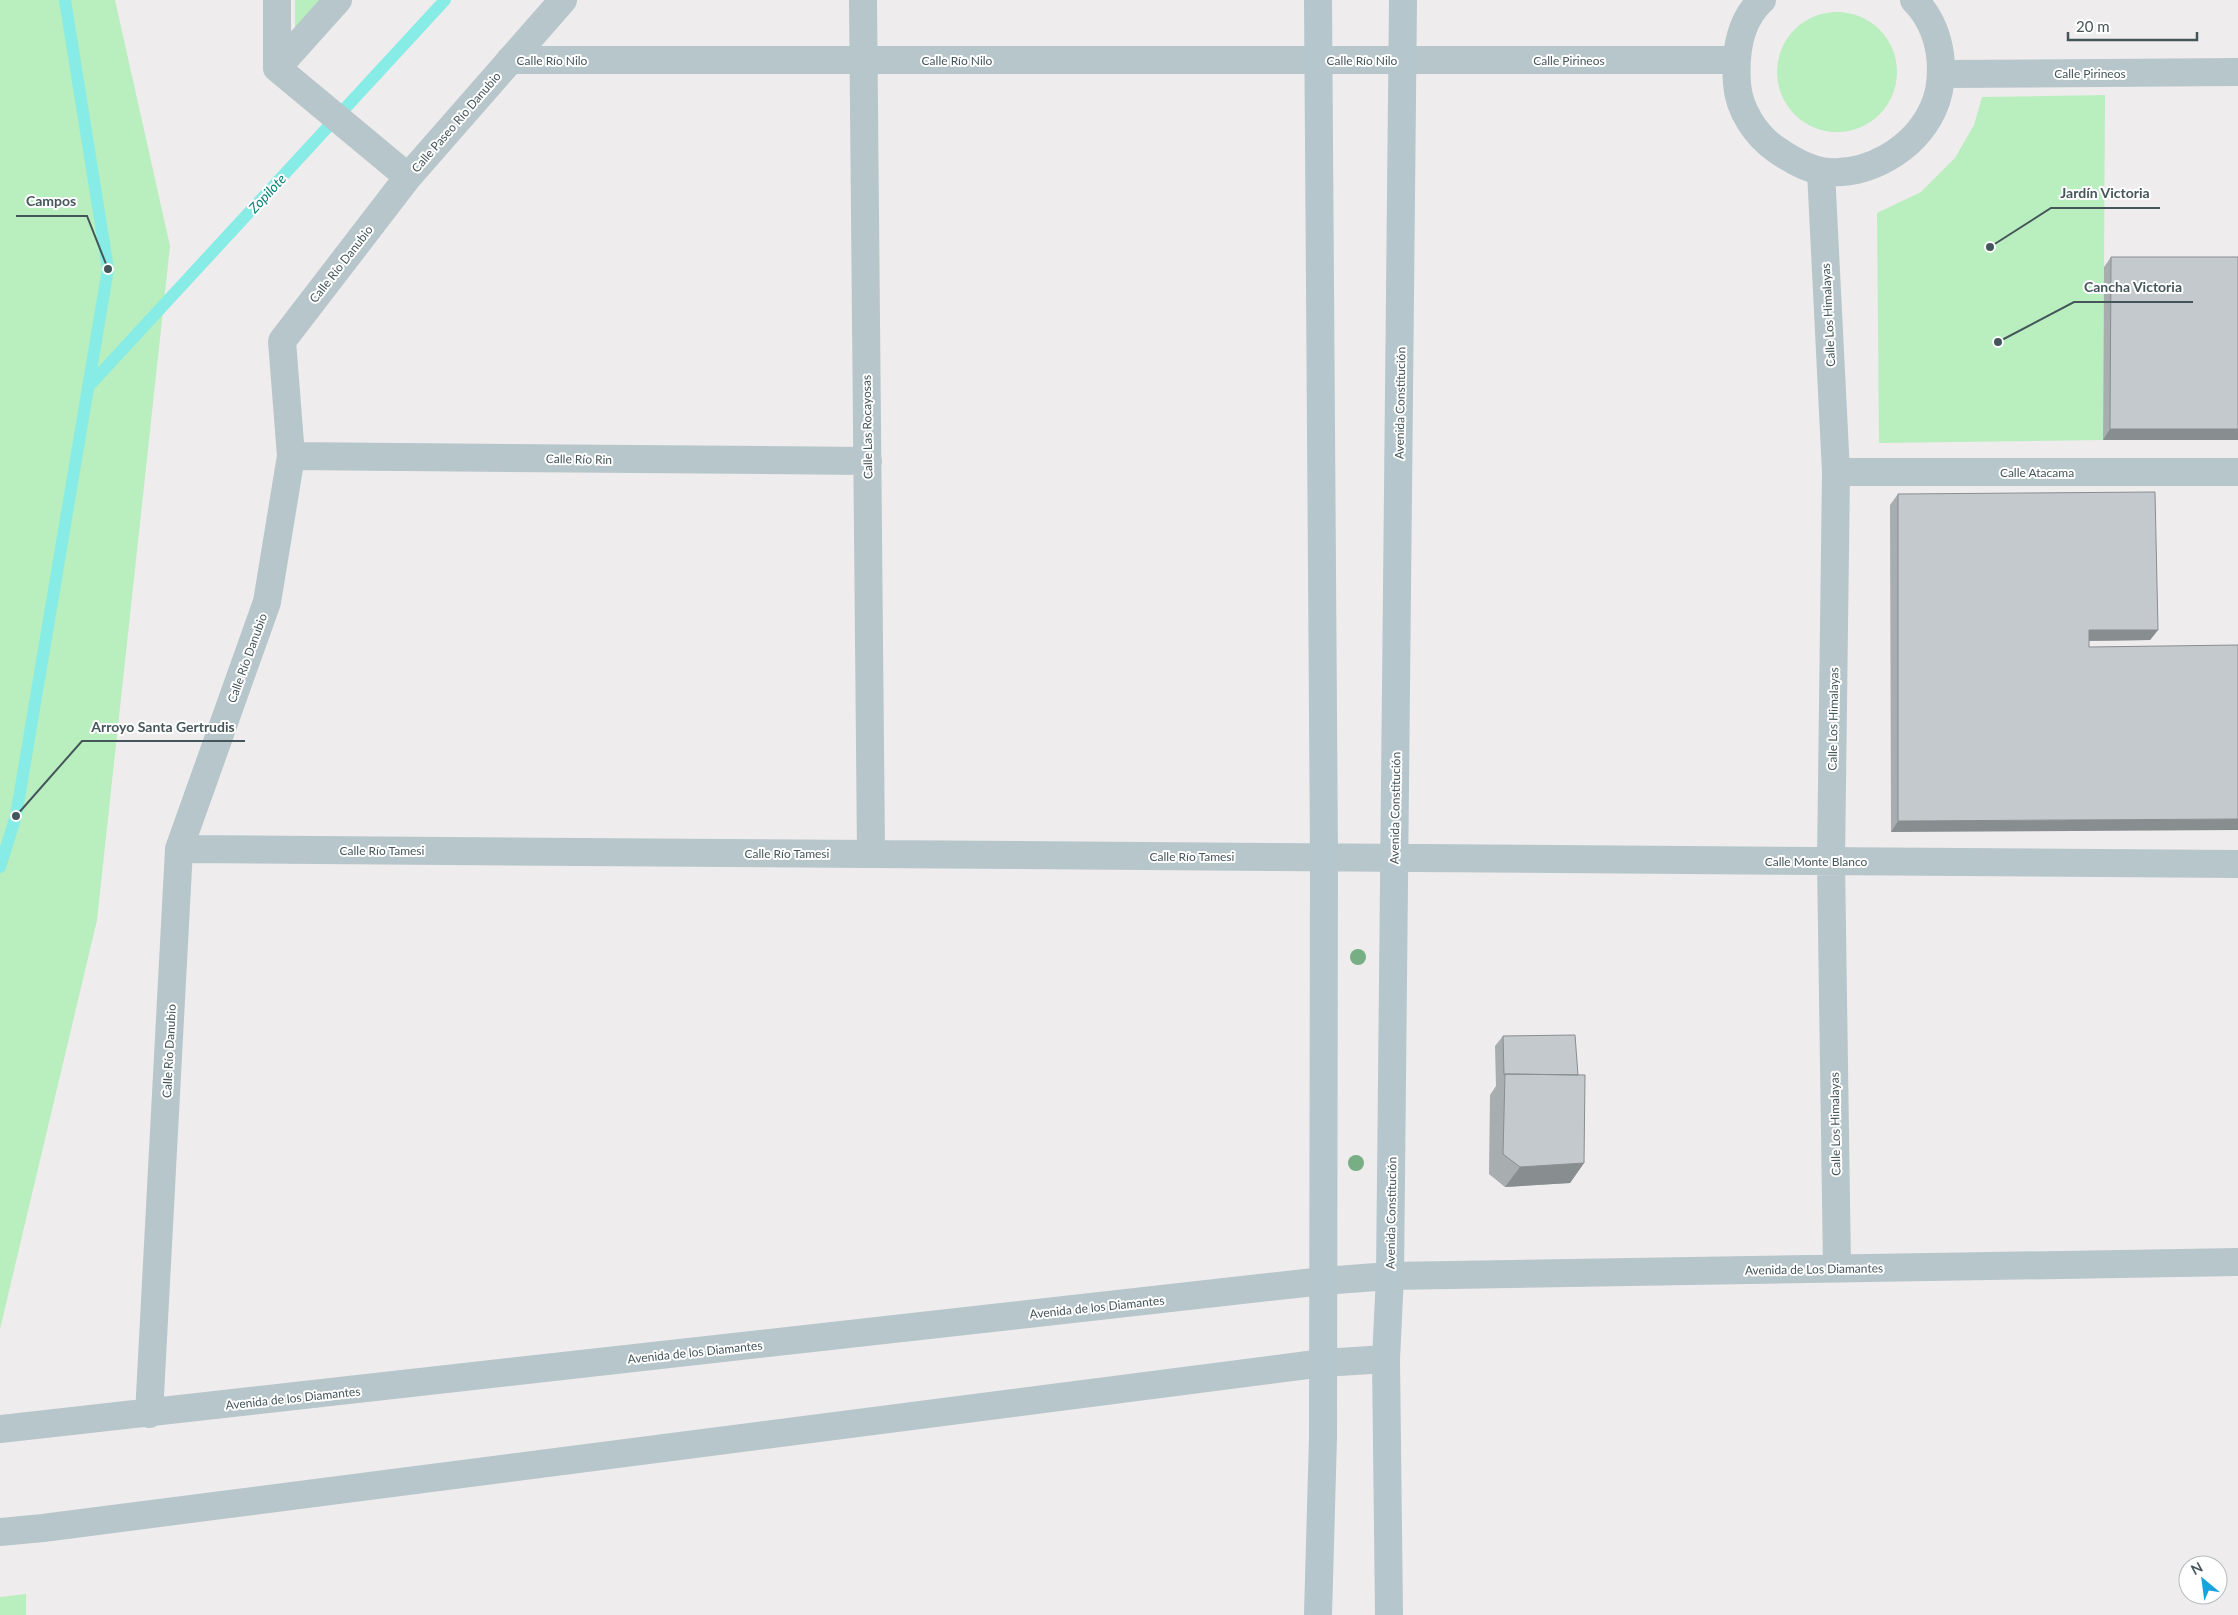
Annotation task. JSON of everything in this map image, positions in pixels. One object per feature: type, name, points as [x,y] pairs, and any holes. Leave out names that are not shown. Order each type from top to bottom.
[{"type":"street","points":[[276,0],[277,68],[408,177]]},
{"type":"street","points":[[277,68],[338,0]]},
{"type":"street","name":"Calle Paseo Río Danubio","points":[[408,177],[563,0]]},
{"type":"street","name":"Calle Las Rocayosas","points":[[863,0],[871,853]]},
{"type":"street","points":[[1318,0],[1320,60],[1324,857],[1323,1363],[1318,1615]]},
{"type":"street","name":"Avenida Constitución","points":[[1389,1615],[1386,1359],[1390,1276],[1404,60],[1403,0]]},
{"type":"street","points":[[1762,0],[1742,31],[1735,60],[1737,91],[1748,119],[1767,143],[1792,160],[1821,171],[1852,170],[1886,160],[1914,138],[1934,109],[1942,74],[1938,41],[1924,10],[1914,0]]},
{"type":"street","name":"Calle Río Nilo","points":[[510,60],[1404,60]]},
{"type":"street","name":"Calle Pirineos","points":[[1404,60],[1735,60]]},
{"type":"street","name":"Calle Pirineos","points":[[1942,74],[2238,72]]},
{"type":"street","name":"Calle Los Himalayas","points":[[1821,171],[1836,472],[1831,861],[1837,1268]]},
{"type":"street","name":"Calle Río Danubio","points":[[149,1414],[180,849],[267,602],[291,456],[282,341],[408,177]]},
{"type":"street","name":"Calle Río Rin","points":[[291,456],[868,462]]},
{"type":"street","name":"Calle Atacama","points":[[1836,472],[2238,472]]},
{"type":"street","name":"Calle Río Tamesi","points":[[180,849],[1394,858]]},
{"type":"street","name":"Calle Monte Blanco","points":[[1394,858],[2238,864]]},
{"type":"street","name":"Avenida de Los Diamantes","points":[[1390,1276],[2238,1262]]},
{"type":"street","name":"Avenida de los Diamantes","points":[[0,1429],[149,1414],[1323,1281],[1390,1276]]},
{"type":"street","points":[[0,1532],[1323,1363],[1386,1359]]},
{"type":"green space","points":[[0,0],[115,0],[170,246],[97,920],[0,1329]]},
{"type":"green space","points":[[295,0],[324,0],[295,36]]},
{"type":"green space","points":[[1837,12],[1849,13],[1860,17],[1870,22],[1879,30],[1887,39],[1892,49],[1896,60],[1896,84],[1892,95],[1887,105],[1879,114],[1870,122],[1860,127],[1849,131],[1837,132],[1825,131],[1814,127],[1804,122],[1795,114],[1787,105],[1782,95],[1778,84],[1777,72],[1778,60],[1782,49],[1787,39],[1795,30],[1804,22],[1814,17],[1825,13]]},
{"type":"green space","points":[[2105,95],[2103,440],[1879,443],[1877,213],[1921,192],[1955,158],[1974,125],[1982,97]]},
{"type":"green space","points":[[26,1594],[26,1615],[0,1615],[0,1597]]},
{"type":"building","points":[[2111,257],[2238,257],[2238,429],[2110,429]]},
{"type":"building","points":[[2155,492],[2158,630],[2089,630],[2089,647],[2238,645],[2238,819],[1898,821],[1898,494]]},
{"type":"building","points":[[1575,1035],[1578,1075],[1504,1075],[1503,1036]]},
{"type":"building","points":[[1505,1074],[1585,1075],[1584,1163],[1520,1167],[1503,1154]]},
{"type":"waterway","points":[[0,867],[16,816],[108,269],[65,0]]},
{"type":"waterway","name":"Zopilote","points":[[88,387],[445,0]]},
{"type":"place","name":"Jardín Victoria","points":[[1990,247]]},
{"type":"place","name":"Campos","points":[[108,269]]},
{"type":"place","name":"Cancha Victoria","points":[[1998,342]]},
{"type":"place","name":"Arroyo Santa Gertrudis","points":[[16,816]]}]
